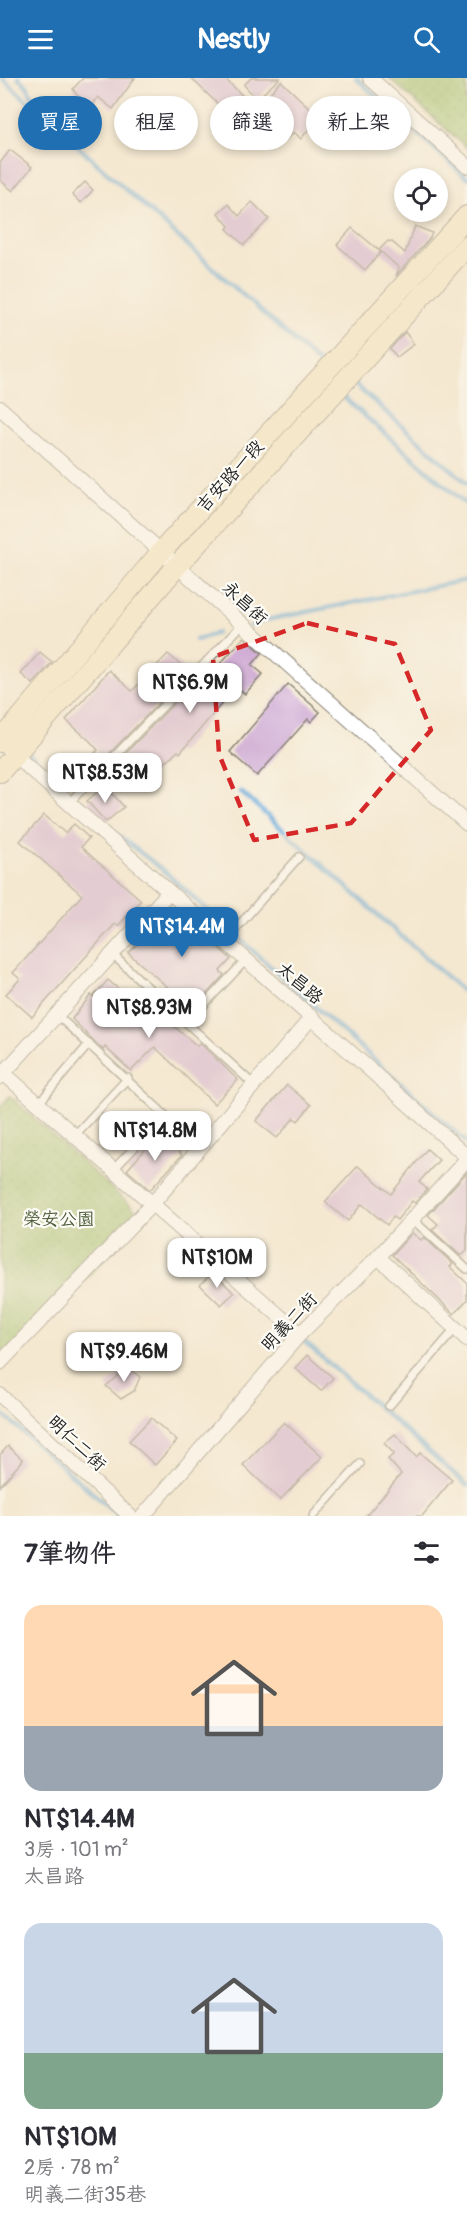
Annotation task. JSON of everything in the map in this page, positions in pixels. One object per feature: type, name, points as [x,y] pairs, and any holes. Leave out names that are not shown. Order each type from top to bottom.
[{"type":"street","points":[[370,78],[467,166]]},
{"type":"street","name":"吉安路一段","points":[[0,742],[161,552],[467,216]]},
{"type":"street","name":"吉安路一段","points":[[0,772],[178,565],[467,246]]},
{"type":"street","name":"永昌街","points":[[0,408],[467,824]]},
{"type":"street","name":"太昌路","points":[[0,742],[225,940],[244,961],[312,1017],[467,1158]]},
{"type":"street","points":[[169,892],[58,1016],[1,1073],[39,1103],[300,1334]]},
{"type":"street","points":[[0,1363],[153,1203],[312,1017]]},
{"type":"street","name":"明義二街","points":[[144,1516],[300,1334],[378,1257],[467,1158]]},
{"type":"street","points":[[378,1257],[467,1339]]},
{"type":"street","name":"明仁二街","points":[[0,1395],[130,1516]]},
{"type":"lane","points":[[70,802],[242,625]]},
{"type":"lane","points":[[225,940],[299,857]]},
{"type":"lane","points":[[113,955],[254,1085]]},
{"type":"lane","points":[[187,1023],[244,961]]},
{"type":"lane","points":[[58,1016],[128,1078],[165,1115],[114,1170]]},
{"type":"lane","points":[[39,1103],[89,1044]]},
{"type":"lane","points":[[74,1136],[128,1078]]},
{"type":"lane","points":[[411,1218],[467,1269]]},
{"type":"lane","points":[[389,1406],[456,1328]]},
{"type":"lane","points":[[312,1516],[360,1464]]},
{"type":"highlighted area","points":[[307,623],[395,644],[431,730],[351,823],[254,840],[219,754],[213,657]]},
{"type":"green space","points":[[389,78],[467,78],[467,148],[411,96]]},
{"type":"green space","name":"榮安公園","points":[[10,1096],[144,1218],[0,1367],[0,1107]]},
{"type":"building","points":[[83,78],[135,78],[122,96],[114,96],[113,109],[102,100],[102,96],[78,96],[73,89]]},
{"type":"building","points":[[191,78],[224,78],[243,96],[210,96]]},
{"type":"building","points":[[251,78],[280,78],[260,96],[254,96],[244,85]]},
{"type":"building","points":[[281,81],[306,105],[306,133],[301,139],[294,132],[294,96],[273,96],[270,93]]},
{"type":"building","points":[[10,150],[32,167],[13,191],[0,180],[0,163]]},
{"type":"building","points":[[85,182],[93,190],[81,203],[72,195]]},
{"type":"building","points":[[252,202],[269,219],[244,245],[227,229],[229,226],[218,213],[228,204],[239,216]]},
{"type":"building","points":[[415,226],[432,233],[396,276],[399,268],[379,250],[388,241],[405,253]]},
{"type":"building","points":[[352,228],[381,252],[365,270],[337,245]]},
{"type":"building","points":[[405,332],[414,344],[397,357],[390,349]]},
{"type":"building","points":[[244,637],[262,653],[252,665],[263,674],[245,694],[239,689],[224,701],[180,753],[178,751],[148,778],[146,776],[136,788],[112,767],[198,679],[202,682],[211,674]]},
{"type":"building","points":[[40,652],[52,662],[33,684],[21,674]]},
{"type":"building","points":[[168,654],[189,672],[103,760],[95,753],[98,750],[90,741],[66,720],[109,670],[132,691]]},
{"type":"building","points":[[288,684],[320,712],[311,722],[308,719],[257,776],[230,752]]},
{"type":"building","points":[[105,785],[124,807],[106,822],[87,801]]},
{"type":"building","points":[[44,815],[65,833],[74,824],[89,838],[81,847],[141,900],[118,926],[115,924],[32,1017],[6,994],[20,979],[13,973],[82,895],[20,841]]},
{"type":"building","points":[[176,909],[231,959],[220,971],[224,975],[193,1009],[128,953]]},
{"type":"building","points":[[108,980],[134,1002],[139,996],[197,1046],[200,1043],[238,1080],[214,1104],[155,1047],[131,1071],[105,1047],[103,1050],[72,1019],[91,995],[93,997]]},
{"type":"building","points":[[287,1085],[311,1105],[298,1121],[294,1118],[277,1138],[256,1121]]},
{"type":"building","points":[[159,1134],[182,1155],[150,1190],[127,1170]]},
{"type":"building","points":[[427,1149],[439,1160],[419,1182],[427,1189],[415,1203],[412,1201],[397,1220],[393,1217],[387,1225],[362,1204],[348,1221],[325,1202],[358,1166],[391,1194]]},
{"type":"building","points":[[467,1172],[467,1251],[461,1256],[432,1230],[438,1224],[428,1215]]},
{"type":"building","points":[[412,1233],[421,1240],[424,1237],[453,1264],[450,1267],[467,1283],[467,1300],[454,1314],[392,1255]]},
{"type":"building","points":[[213,1272],[234,1293],[221,1305],[200,1285]]},
{"type":"building","points":[[307,1355],[333,1378],[321,1391],[295,1368]]},
{"type":"building","points":[[124,1365],[140,1377],[134,1391],[121,1399],[106,1386],[117,1377]]},
{"type":"building","points":[[151,1418],[177,1441],[155,1465],[129,1441]]},
{"type":"building","points":[[284,1422],[322,1457],[280,1500],[243,1465]]},
{"type":"building","points":[[395,1434],[416,1457],[420,1453],[452,1480],[422,1516],[366,1516],[401,1474],[388,1459],[394,1454],[384,1443]]},
{"type":"building","points":[[8,1446],[23,1460],[0,1486],[0,1455]]},
{"type":"waterway","points":[[2,78],[324,368]]},
{"type":"waterway","points":[[18,78],[27,86],[32,96]]},
{"type":"waterway","points":[[356,78],[467,178]]},
{"type":"waterway","points":[[352,382],[467,483]]},
{"type":"waterway","points":[[342,396],[467,505]]},
{"type":"waterway","points":[[250,626],[266,620],[467,580]]},
{"type":"waterway","points":[[196,640],[217,633]]},
{"type":"waterway","points":[[25,749],[65,791]]},
{"type":"waterway","points":[[241,792],[467,995]]},
{"type":"waterway","points":[[81,802],[106,826],[163,870],[467,1143]]},
{"type":"waterway","points":[[300,1338],[467,1485]]},
{"type":"waterway","points":[[0,1412],[119,1516]]}]
